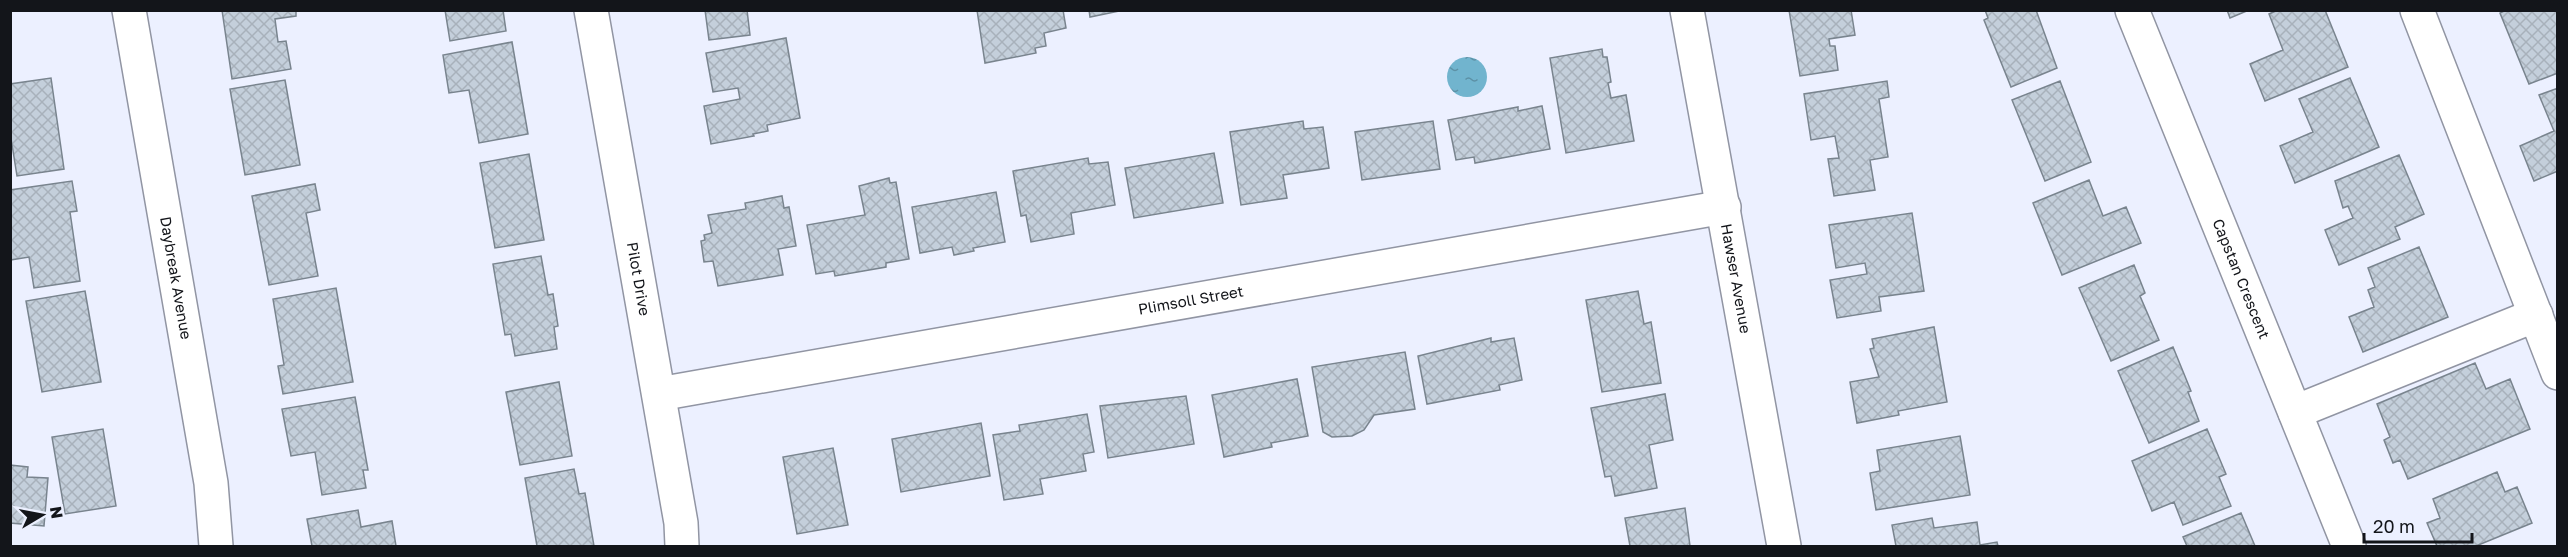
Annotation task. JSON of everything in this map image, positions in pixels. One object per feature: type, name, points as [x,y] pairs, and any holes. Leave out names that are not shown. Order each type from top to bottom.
[{"type":"street","name":"Daybreak Avenue","points":[[129,10],[211,483],[216,546]]},
{"type":"street","name":"Pilot Drive","points":[[591,10],[659,394],[682,546]]},
{"type":"street","name":"Hawser Avenue","points":[[1687,10],[1784,546]]},
{"type":"street","name":"Capstan Crescent","points":[[2132,10],[2349,546]]},
{"type":"street","points":[[2417,10],[2558,373]]},
{"type":"street","name":"Plimsoll Street","points":[[659,394],[1724,207]]},
{"type":"street","points":[[2295,412],[2535,315]]},
{"type":"water","points":[[1467,57],[1481,63],[1487,77],[1481,91],[1467,97],[1453,91],[1447,77],[1453,63]]},
{"type":"building","points":[[222,10],[296,10],[296,16],[275,19],[278,42],[286,41],[291,69],[232,79]]},
{"type":"building","points":[[445,10],[503,10],[506,31],[450,41]]},
{"type":"building","points":[[705,10],[747,10],[750,35],[709,40]]},
{"type":"building","points":[[977,10],[1063,10],[1066,28],[1044,33],[1046,46],[1035,48],[1036,53],[985,63]]},
{"type":"building","points":[[1089,10],[1124,10],[1090,17]]},
{"type":"building","points":[[1789,10],[1851,10],[1855,35],[1829,39],[1830,46],[1835,46],[1838,70],[1800,76]]},
{"type":"building","points":[[1985,10],[2036,10],[2057,68],[2011,87],[1984,20],[1988,18]]},
{"type":"building","points":[[2227,10],[2249,10],[2230,18]]},
{"type":"building","points":[[2278,10],[2325,10],[2348,67],[2265,101],[2250,64],[2283,50],[2269,14]]},
{"type":"building","points":[[2506,10],[2557,10],[2558,73],[2529,84],[2500,13]]},
{"type":"building","points":[[786,38],[800,118],[767,125],[768,131],[753,134],[754,136],[711,144],[704,106],[740,99],[738,88],[713,92],[706,53]]},
{"type":"building","points":[[512,42],[528,134],[479,143],[469,90],[449,93],[443,55]]},
{"type":"building","points":[[1602,49],[1603,57],[1607,57],[1611,98],[1626,95],[1634,141],[1566,153],[1550,58]]},
{"type":"building","points":[[51,78],[64,169],[17,176],[10,132],[10,84]]},
{"type":"building","points":[[2350,78],[2379,147],[2295,183],[2280,146],[2313,132],[2299,99]]},
{"type":"building","points":[[285,80],[300,165],[245,175],[230,89]]},
{"type":"building","points":[[1887,81],[1889,97],[1879,99],[1888,157],[1870,160],[1875,190],[1834,196],[1828,159],[1839,158],[1835,136],[1811,140],[1804,94]]},
{"type":"building","points":[[2060,81],[2091,162],[2045,181],[2012,100]]},
{"type":"building","points":[[2558,88],[2558,171],[2534,181],[2520,146],[2554,131],[2539,95]]},
{"type":"building","points":[[1542,106],[1550,149],[1475,163],[1474,157],[1456,160],[1448,120],[1518,107],[1518,111]]},
{"type":"building","points":[[1303,121],[1304,129],[1323,127],[1329,168],[1283,175],[1287,198],[1241,205],[1230,132]]},
{"type":"building","points":[[1433,121],[1440,169],[1362,180],[1355,132]]},
{"type":"building","points":[[1214,153],[1223,203],[1134,218],[1125,168]]},
{"type":"building","points":[[529,154],[544,240],[495,248],[480,163]]},
{"type":"building","points":[[2399,155],[2424,214],[2395,227],[2400,239],[2339,265],[2325,230],[2353,218],[2348,206],[2343,208],[2335,181]]},
{"type":"building","points":[[1088,158],[1089,164],[1108,162],[1115,205],[1071,213],[1074,234],[1031,242],[1026,215],[1021,216],[1013,171]]},
{"type":"building","points":[[889,178],[890,183],[896,182],[909,259],[886,263],[886,267],[835,276],[834,271],[816,274],[807,225],[865,215],[859,186]]},
{"type":"building","points":[[2089,180],[2103,216],[2126,207],[2141,243],[2062,275],[2033,203]]},
{"type":"building","points":[[72,181],[77,211],[70,212],[80,281],[34,288],[29,257],[10,260],[10,190]]},
{"type":"building","points":[[315,184],[320,210],[306,213],[318,276],[269,285],[252,196]]},
{"type":"building","points":[[996,192],[1005,242],[973,248],[974,251],[954,255],[952,247],[920,253],[912,207]]},
{"type":"building","points":[[782,196],[784,208],[789,207],[796,246],[778,249],[783,275],[718,286],[713,261],[704,262],[701,241],[705,240],[704,235],[712,233],[708,215],[746,209],[745,203]]},
{"type":"building","points":[[1912,213],[1924,291],[1879,297],[1881,311],[1837,318],[1830,280],[1867,274],[1865,263],[1836,268],[1829,225]]},
{"type":"building","points":[[2419,247],[2448,317],[2363,352],[2349,317],[2374,307],[2368,290],[2375,287],[2368,268]]},
{"type":"building","points":[[541,256],[548,295],[553,294],[558,326],[554,327],[557,349],[515,356],[511,334],[505,335],[493,264]]},
{"type":"building","points":[[2134,265],[2145,293],[2140,296],[2159,340],[2111,361],[2079,288]]},
{"type":"building","points":[[336,288],[353,382],[283,394],[278,366],[284,365],[273,299]]},
{"type":"building","points":[[85,291],[101,382],[42,392],[26,301]]},
{"type":"building","points":[[1638,291],[1644,324],[1651,322],[1661,383],[1602,392],[1586,300]]},
{"type":"building","points":[[1934,327],[1947,402],[1898,411],[1899,415],[1857,423],[1850,382],[1879,377],[1870,349],[1874,348],[1872,339]]},
{"type":"building","points":[[1491,338],[1491,342],[1514,338],[1522,380],[1499,385],[1500,390],[1427,404],[1418,356]]},
{"type":"building","points":[[2173,347],[2191,391],[2188,392],[2199,421],[2149,443],[2118,371]]},
{"type":"building","points":[[1405,352],[1415,409],[1374,415],[1364,430],[1352,436],[1332,437],[1323,432],[1312,367]]},
{"type":"building","points":[[2475,363],[2486,389],[2510,379],[2530,429],[2408,479],[2400,460],[2393,463],[2384,440],[2390,437],[2377,404]]},
{"type":"building","points":[[1297,379],[1308,436],[1271,443],[1272,447],[1224,457],[1212,395]]},
{"type":"building","points":[[559,382],[572,456],[520,465],[506,392]]},
{"type":"building","points":[[1665,394],[1673,440],[1649,445],[1657,488],[1615,496],[1611,476],[1605,477],[1591,408]]},
{"type":"building","points":[[1186,396],[1194,444],[1108,458],[1100,406]]},
{"type":"building","points":[[355,397],[368,470],[363,470],[366,488],[322,495],[315,452],[291,456],[282,409]]},
{"type":"building","points":[[1087,414],[1094,452],[1083,454],[1086,471],[1040,479],[1043,494],[1004,500],[993,435],[1020,431],[1019,425]]},
{"type":"building","points":[[981,423],[990,476],[901,492],[892,439]]},
{"type":"building","points":[[103,429],[116,506],[65,514],[52,437]]},
{"type":"building","points":[[2207,429],[2226,474],[2219,477],[2231,506],[2183,525],[2174,502],[2152,511],[2132,461]]},
{"type":"building","points":[[1960,436],[1970,495],[1876,510],[1870,473],[1880,471],[1877,450]]},
{"type":"building","points":[[833,448],[848,525],[797,534],[783,457]]},
{"type":"building","points":[[10,465],[28,467],[27,477],[48,478],[44,526],[10,523]]},
{"type":"building","points":[[574,469],[579,494],[585,493],[594,546],[537,546],[525,478]]},
{"type":"building","points":[[2497,472],[2505,492],[2517,487],[2532,523],[2476,546],[2437,546],[2427,523],[2440,518],[2433,499]]},
{"type":"building","points":[[1685,508],[1690,546],[1630,546],[1625,518]]},
{"type":"building","points":[[358,510],[361,527],[392,521],[396,546],[312,546],[307,519]]},
{"type":"building","points":[[2241,513],[2255,546],[2187,546],[2183,537]]},
{"type":"building","points":[[1932,518],[1934,528],[1977,522],[1980,545],[1997,542],[1998,546],[1896,546],[1892,525]]}]
